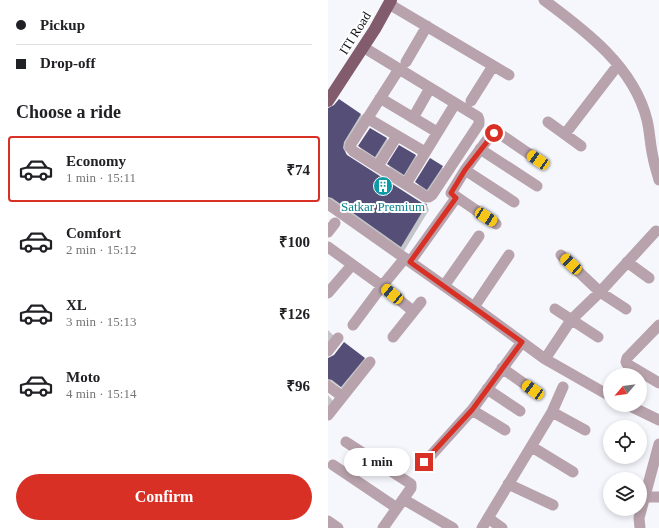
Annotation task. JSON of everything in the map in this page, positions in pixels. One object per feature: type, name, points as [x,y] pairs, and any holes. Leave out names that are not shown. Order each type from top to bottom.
[{"type":"main road","name":"ITI Road","points":[[328,101],[390,2]]},
{"type":"street","points":[[544,0],[582,28],[618,65],[637,95],[647,120],[656,156],[659,180]]},
{"type":"street","points":[[390,2],[509,75]]},
{"type":"street","points":[[363,47],[402,65],[430,88],[478,117],[480,120],[479,124],[432,195],[429,197],[426,197],[353,151],[350,147],[367,118],[402,65],[427,26]]},
{"type":"street","points":[[565,134],[618,65]]},
{"type":"street","points":[[471,101],[493,66]]},
{"type":"street","points":[[413,118],[430,88]]},
{"type":"street","points":[[380,98],[437,132]]},
{"type":"street","points":[[406,184],[455,104]]},
{"type":"street","points":[[367,118],[425,152]]},
{"type":"street","points":[[548,122],[581,146]]},
{"type":"street","points":[[496,224],[456,198],[451,193],[465,170],[480,148],[494,133],[497,132],[538,160]]},
{"type":"street","points":[[378,166],[397,136]]},
{"type":"street","points":[[480,148],[537,186]]},
{"type":"street","points":[[465,170],[514,202]]},
{"type":"street","points":[[353,325],[382,286],[408,260],[456,198]]},
{"type":"street","points":[[328,204],[545,359],[603,392]]},
{"type":"street","points":[[545,359],[571,320],[600,292],[656,231]]},
{"type":"street","points":[[444,286],[479,236]]},
{"type":"street","points":[[328,247],[382,286],[413,311]]},
{"type":"street","points":[[561,255],[600,292],[626,309]]},
{"type":"street","points":[[474,307],[509,256]]},
{"type":"street","points":[[627,262],[649,278]]},
{"type":"street","points":[[328,293],[352,265]]},
{"type":"street","points":[[393,337],[421,302]]},
{"type":"street","points":[[555,309],[598,337]]},
{"type":"street","points":[[659,325],[626,362],[659,383]]},
{"type":"street","points":[[328,351],[338,338]]},
{"type":"street","points":[[424,462],[472,410],[522,342]]},
{"type":"street","points":[[328,415],[370,362]]},
{"type":"street","points":[[502,368],[533,390]]},
{"type":"street","points":[[328,386],[342,396]]},
{"type":"street","points":[[482,528],[532,447],[564,387]]},
{"type":"street","points":[[487,389],[520,411]]},
{"type":"street","points":[[472,410],[505,430]]},
{"type":"street","points":[[552,412],[585,430]]},
{"type":"street","points":[[642,412],[659,420]]},
{"type":"street","points":[[346,442],[411,484],[410,488],[383,528]]},
{"type":"street","points":[[647,490],[657,462],[659,444]]},
{"type":"street","points":[[532,447],[573,472]]},
{"type":"street","points":[[333,465],[400,503],[453,528]]},
{"type":"street","points":[[508,484],[553,505]]},
{"type":"street","points":[[647,496],[659,497]]},
{"type":"street","points":[[640,516],[640,528]]},
{"type":"street","points":[[488,518],[502,528]]},
{"type":"street","points":[[328,521],[338,528]]},
{"type":"building","points":[[339,99],[361,114],[344,142],[343,148],[347,155],[422,203],[427,204],[401,247],[332,198],[328,197],[328,108],[334,105]]},
{"type":"building","points":[[370,128],[387,138],[375,157],[358,146]]},
{"type":"building","points":[[399,145],[416,155],[404,175],[387,164]]},
{"type":"building","points":[[430,158],[443,166],[427,190],[415,182]]},
{"type":"building","points":[[344,342],[365,358],[341,387],[332,380],[328,379],[328,358],[334,355]]},
{"type":"place","name":"Satkar Premium","points":[[383,186]]},
{"type":"route","points":[[424,462],[472,410],[522,342],[410,262],[456,198],[451,193],[465,170],[480,148],[494,133]]}]
